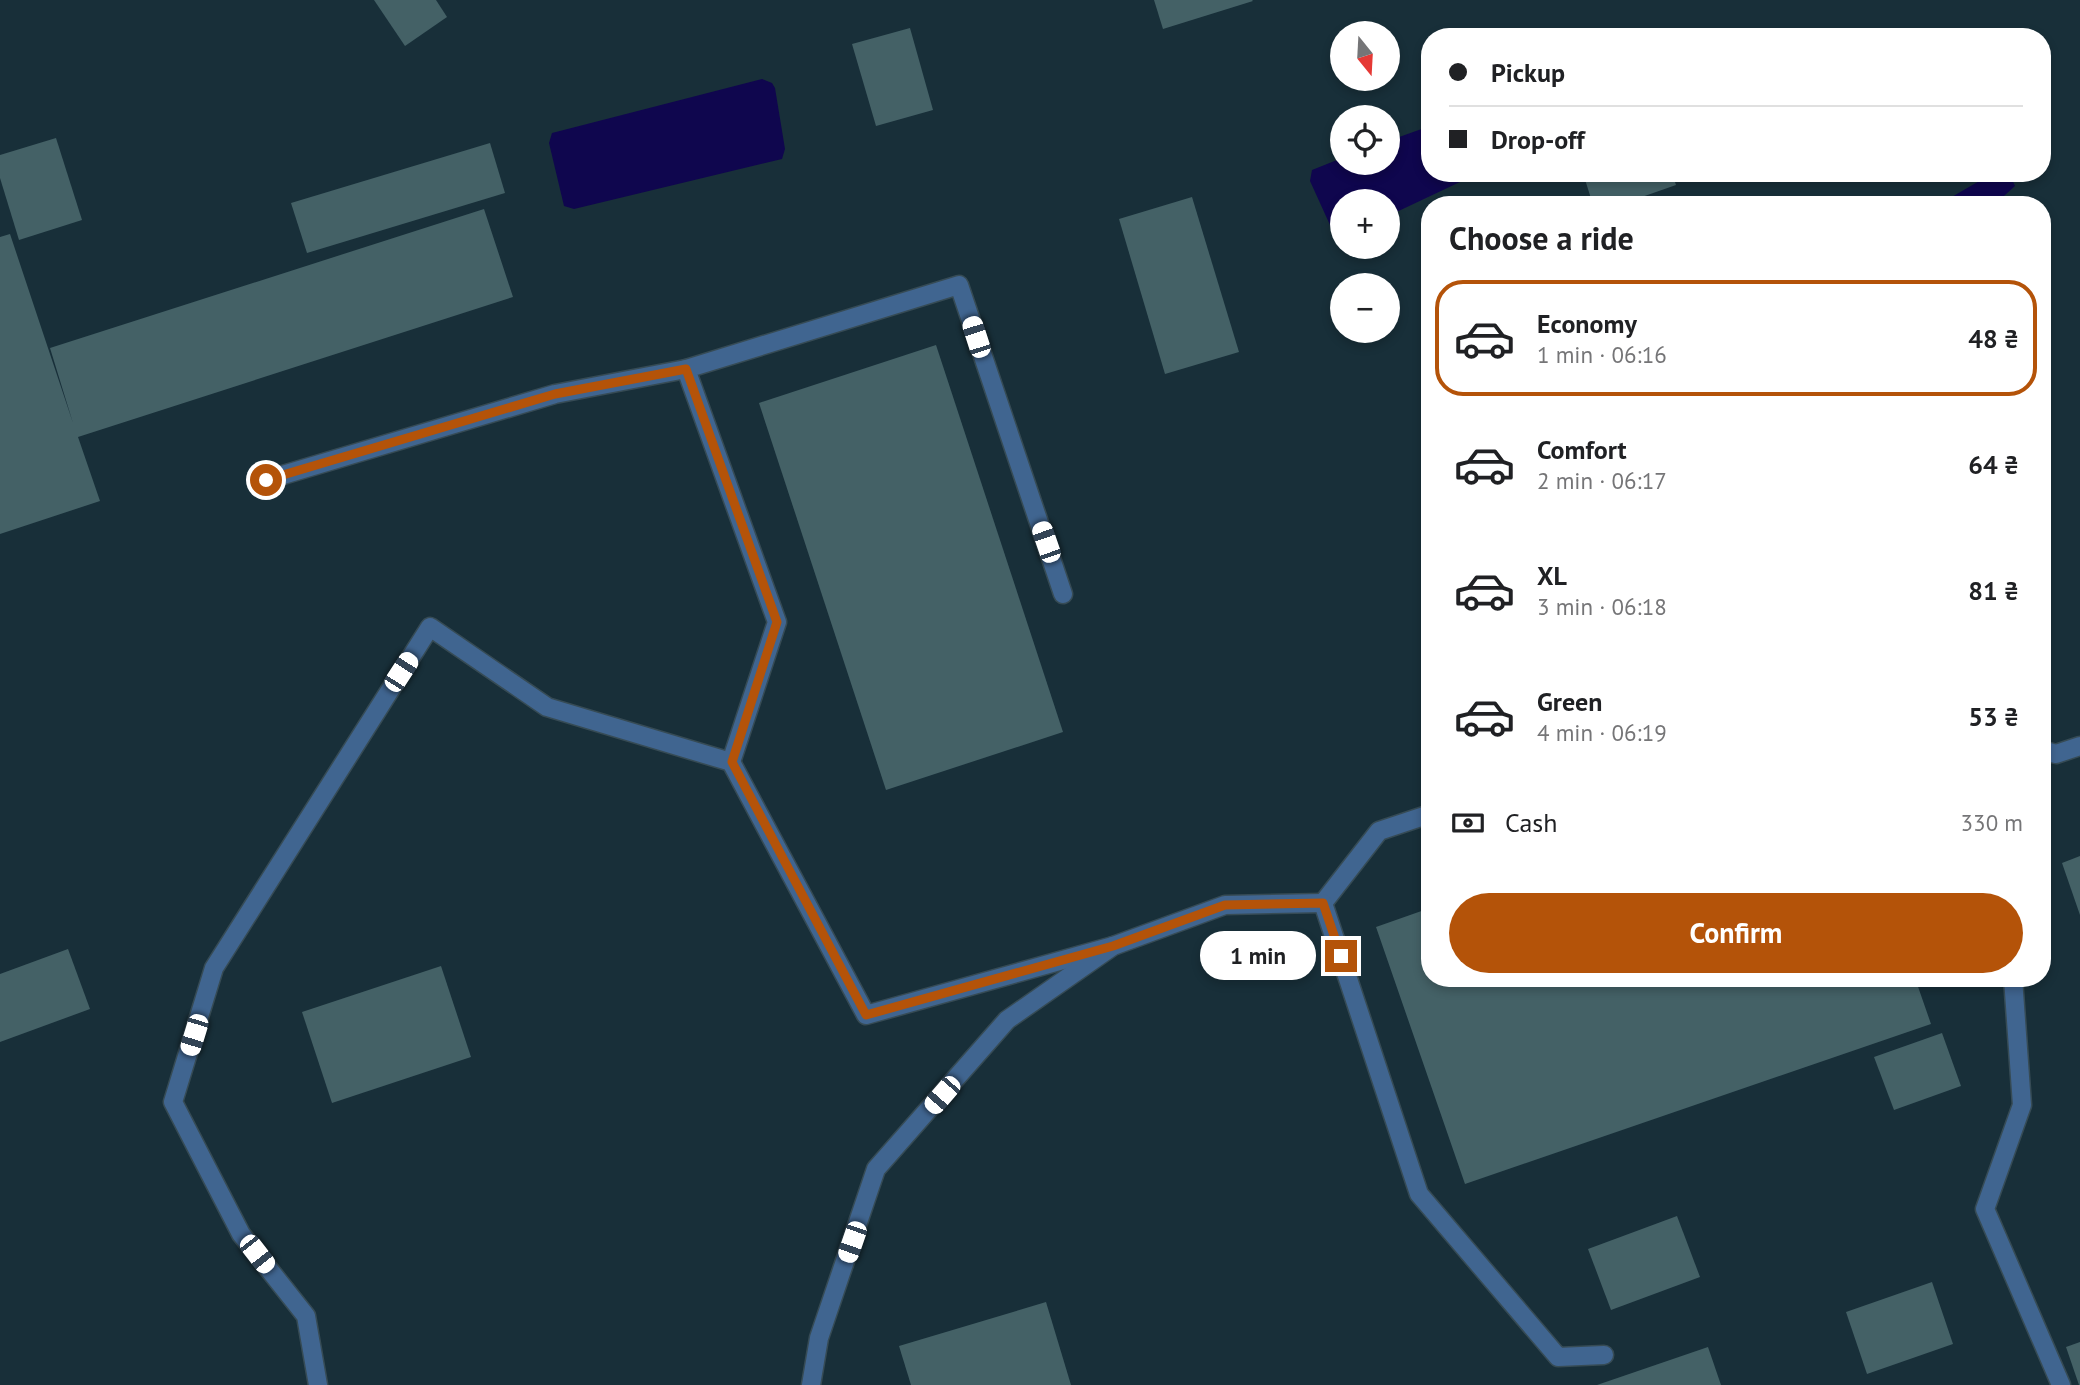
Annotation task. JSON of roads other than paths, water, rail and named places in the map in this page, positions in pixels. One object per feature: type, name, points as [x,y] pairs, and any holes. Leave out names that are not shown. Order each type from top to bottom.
[{"type":"lane","points":[[266,480],[555,394],[686,369],[959,285],[1063,594]]},
{"type":"lane","points":[[686,369],[777,622],[732,762],[866,1015],[1113,946],[1225,905],[1323,903]]},
{"type":"lane","points":[[318,1385],[306,1316],[241,1234],[173,1102],[214,968],[430,627],[547,708],[732,762]]},
{"type":"lane","points":[[2051,753],[2056,754],[2080,746]]},
{"type":"lane","points":[[1323,903],[1379,831],[1421,817]]},
{"type":"lane","points":[[1323,903],[1419,1194],[1558,1357],[1604,1355]]},
{"type":"lane","points":[[811,1385],[819,1338],[876,1169],[1007,1020],[1113,946]]},
{"type":"lane","points":[[2014,987],[2022,1105],[1985,1209],[2062,1385]]}]
